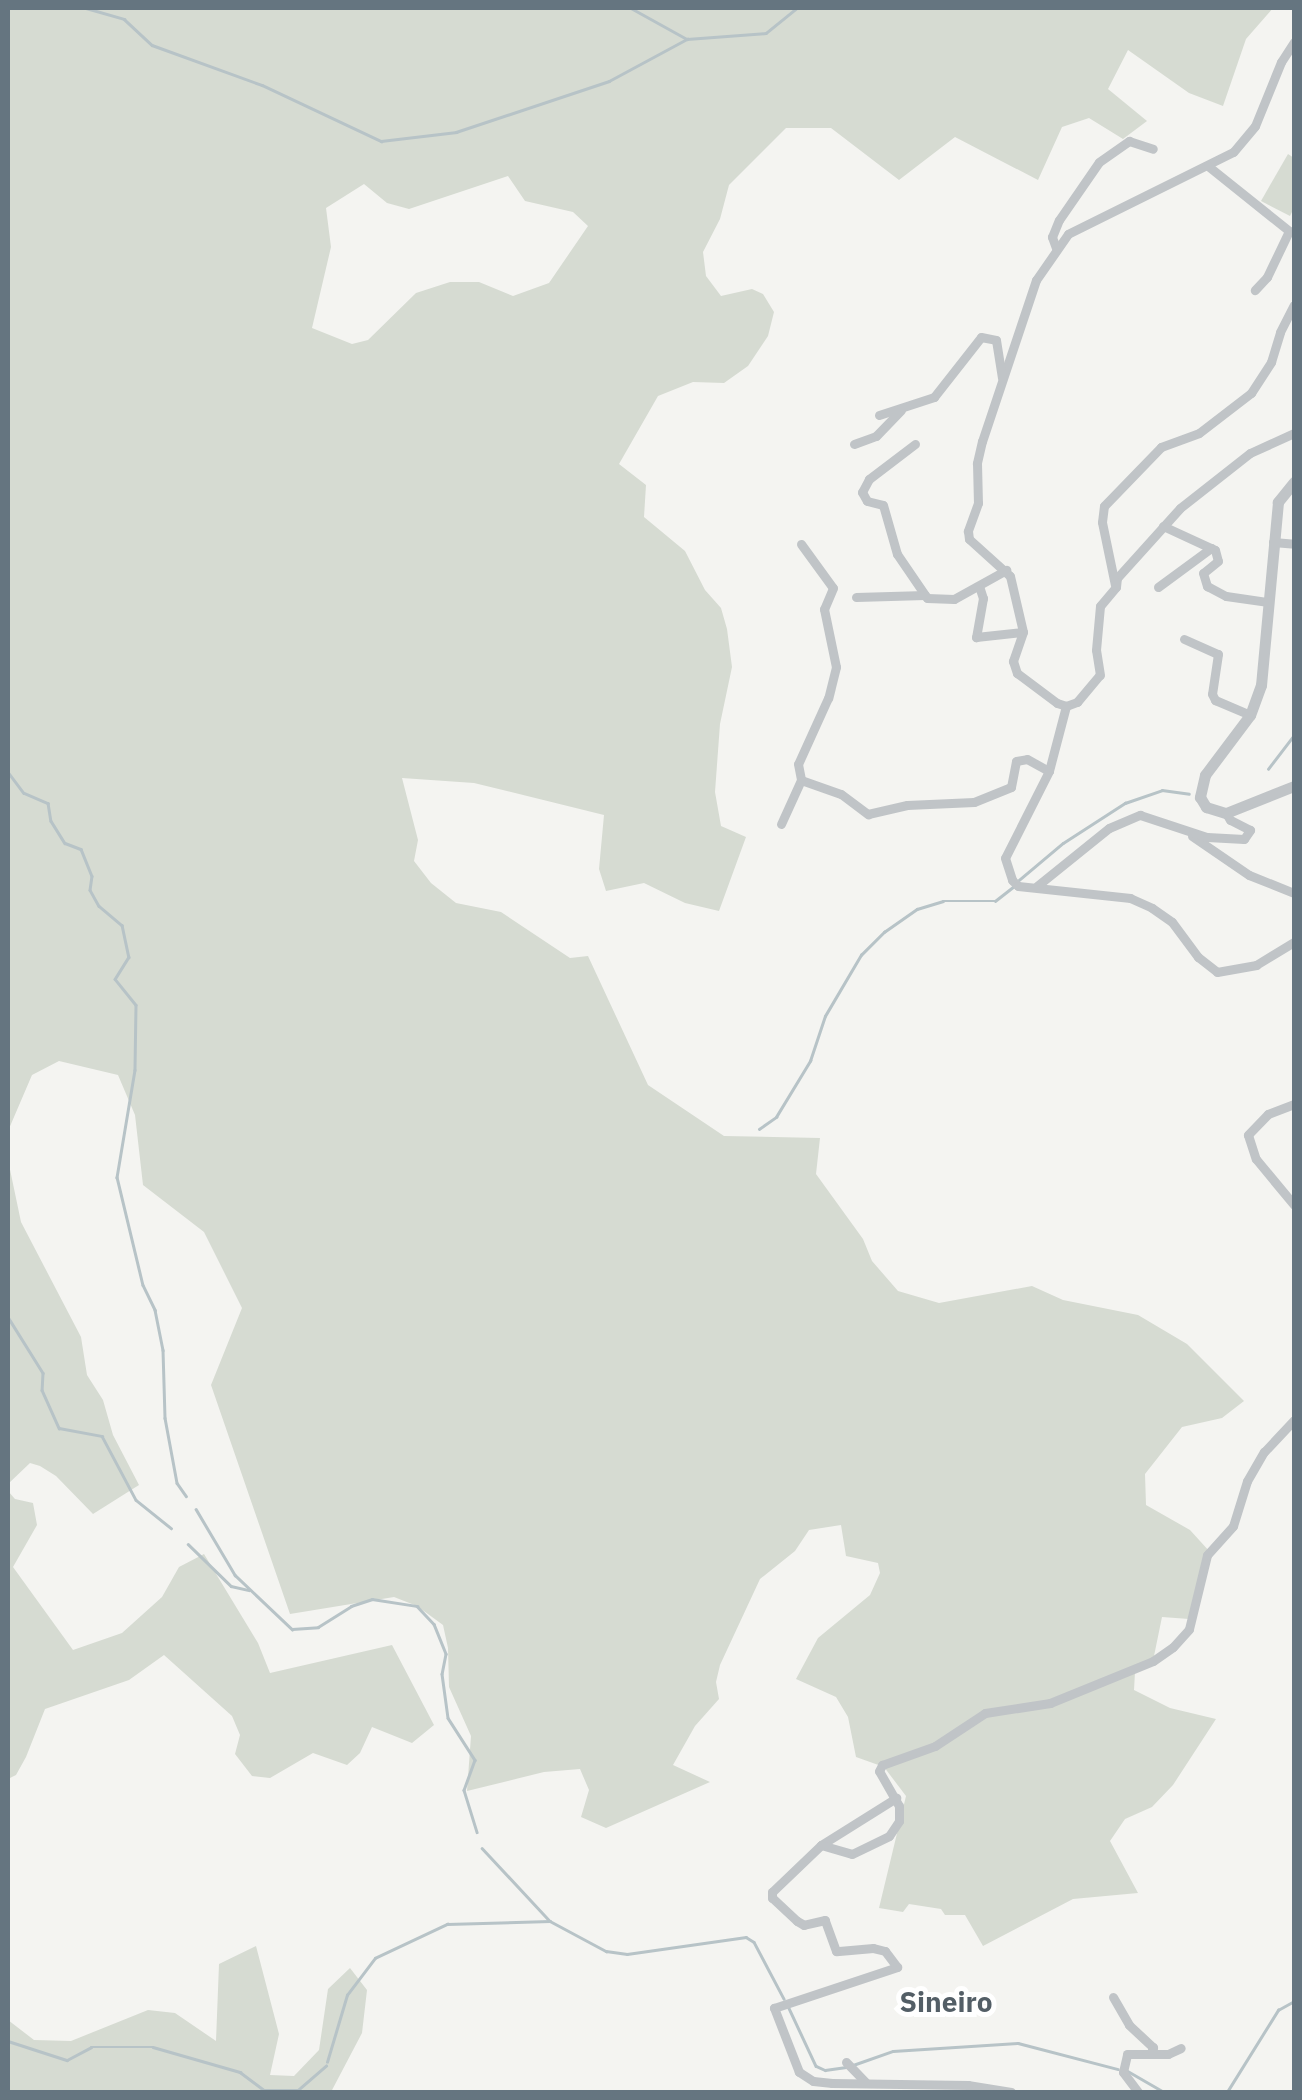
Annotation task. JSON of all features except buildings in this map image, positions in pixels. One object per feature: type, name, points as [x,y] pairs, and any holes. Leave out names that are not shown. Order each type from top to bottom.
[{"type":"street","points":[[1291,45],[1294,64]]},
{"type":"street","points":[[1066,706],[1045,696],[1013,668],[1023,632],[1018,603],[1006,570],[969,539],[968,531],[978,503],[977,463],[982,441],[1036,280],[1068,234],[1224,160],[1255,126],[1291,45]]},
{"type":"street","points":[[1056,248],[1052,237],[1060,220],[1099,162],[1129,141],[1152,149]]},
{"type":"street","points":[[1208,166],[1289,231],[1267,277],[1255,290]]},
{"type":"street","points":[[1116,587],[1102,522],[1104,506],[1161,447],[1200,433],[1250,394],[1271,362],[1294,305]]},
{"type":"street","points":[[880,415],[934,397],[982,337],[996,340],[1002,380]]},
{"type":"street","points":[[854,444],[876,436],[903,408]]},
{"type":"street","points":[[1294,433],[1250,453],[1164,526],[1117,578],[1116,587],[1100,606],[1096,650],[1100,675],[1090,690],[1066,706],[1050,770],[1005,858],[1018,886],[1130,898],[1152,908],[1172,922],[1198,957],[1217,972],[1256,964],[1294,942]]},
{"type":"street","points":[[915,444],[869,480],[862,492],[867,501],[882,505],[897,554],[927,598],[954,600],[1006,570]]},
{"type":"street","points":[[1294,482],[1278,502],[1261,685],[1250,715],[1206,775],[1200,797],[1206,807],[1226,813],[1294,786]]},
{"type":"street","points":[[1164,526],[1212,548],[1218,561],[1204,574],[1207,586],[1226,596],[1267,602]]},
{"type":"street","points":[[1273,542],[1294,544]]},
{"type":"street","points":[[781,824],[800,780],[798,764],[828,698],[836,666],[824,609],[833,588],[801,544]]},
{"type":"street","points":[[1158,588],[1212,548]]},
{"type":"street","points":[[979,586],[983,598],[976,637],[1023,632]]},
{"type":"street","points":[[856,597],[925,594]]},
{"type":"street","points":[[1184,639],[1218,654],[1212,694],[1215,700],[1250,715]]},
{"type":"street","points":[[800,780],[841,794],[868,814],[907,805],[974,802],[1011,787],[1016,761],[1027,759],[1050,770]]},
{"type":"street","points":[[1037,886],[1062,862],[1126,818],[1140,815],[1186,831],[1244,840],[1250,830],[1230,820],[1226,813]]},
{"type":"street","points":[[1186,831],[1249,875],[1294,894]]},
{"type":"street","points":[[1294,1104],[1268,1114],[1248,1135],[1256,1159],[1294,1206]]},
{"type":"street","points":[[821,1845],[852,1854],[889,1836],[900,1821],[896,1798],[880,1768],[935,1746],[985,1712],[1050,1703],[1153,1660],[1173,1647],[1190,1629],[1207,1554],[1234,1526],[1248,1481],[1264,1452],[1294,1420]]},
{"type":"street","points":[[896,1798],[821,1845],[772,1892],[772,1898],[804,1925],[826,1920],[836,1951],[885,1951],[897,1967],[774,2008],[799,2072],[813,2082],[968,2085],[1011,2092]]},
{"type":"street","points":[[1113,1997],[1129,2025],[1152,2048],[1151,2053]]},
{"type":"street","points":[[1138,2092],[1122,2068],[1127,2054],[1181,2048]]},
{"type":"street","points":[[848,2066],[868,2086]]},
{"type":"shaded area","points":[[8,8],[1273,8],[1246,39],[1223,106],[1189,93],[1128,50],[1108,89],[1147,121],[1123,139],[1089,118],[1062,127],[1038,180],[955,137],[899,180],[831,128],[786,128],[729,185],[720,219],[703,252],[706,276],[721,296],[752,289],[763,294],[774,312],[768,336],[748,366],[724,383],[693,382],[658,396],[619,464],[646,485],[644,517],[685,551],[705,590],[721,608],[727,629],[732,667],[720,724],[715,792],[721,826],[746,837],[719,911],[685,903],[644,883],[606,891],[599,869],[604,815],[474,783],[402,778],[418,840],[414,861],[431,883],[456,903],[501,912],[570,958],[588,956],[648,1085],[724,1136],[820,1138],[816,1174],[863,1239],[872,1261],[898,1291],[939,1303],[1032,1286],[1063,1300],[1138,1315],[1187,1344],[1244,1401],[1222,1418],[1182,1427],[1145,1474],[1146,1505],[1190,1530],[1210,1552],[1189,1619],[1162,1617],[1154,1656],[1135,1672],[1134,1690],[1170,1708],[1216,1719],[1173,1785],[1152,1807],[1125,1819],[1110,1841],[1138,1893],[1073,1899],[983,1946],[965,1915],[945,1915],[941,1909],[909,1904],[903,1912],[879,1908],[906,1796],[884,1767],[856,1757],[848,1717],[836,1697],[796,1679],[818,1638],[870,1595],[880,1573],[878,1563],[846,1556],[841,1525],[809,1530],[795,1551],[760,1579],[720,1665],[716,1682],[719,1699],[695,1726],[673,1765],[710,1782],[606,1828],[581,1817],[589,1790],[580,1769],[544,1772],[467,1791],[471,1736],[449,1687],[443,1625],[417,1606],[394,1597],[290,1614],[211,1385],[242,1308],[204,1232],[143,1185],[135,1115],[118,1075],[59,1061],[32,1075],[8,1131]],"holes":[[[508,176],[525,201],[573,212],[588,226],[549,283],[513,296],[479,282],[450,282],[416,293],[368,340],[352,344],[312,328],[331,247],[326,208],[364,184],[387,203],[409,209]]]},
{"type":"shaded area","points":[[1288,154],[1294,158],[1294,208],[1290,216],[1261,201]]},
{"type":"shaded area","points":[[8,1160],[21,1222],[81,1337],[87,1375],[103,1400],[113,1435],[139,1485],[93,1514],[56,1476],[40,1466],[30,1463],[8,1484]]},
{"type":"shaded area","points":[[8,1491],[15,1499],[33,1503],[37,1525],[13,1567],[73,1650],[122,1633],[162,1597],[179,1567],[204,1554],[258,1643],[270,1673],[392,1645],[434,1725],[412,1743],[372,1727],[360,1753],[347,1765],[313,1753],[270,1778],[252,1776],[235,1754],[240,1735],[232,1716],[164,1655],[129,1680],[45,1709],[26,1757],[16,1775],[8,1779]]},
{"type":"shaded area","points":[[256,1946],[279,2034],[270,2075],[294,2076],[319,2050],[328,1989],[350,1968],[367,1990],[362,2033],[331,2092],[8,2092],[8,2020],[34,2040],[71,2041],[148,2010],[175,2013],[216,2041],[219,1964]]},
{"type":"waterway","points":[[86,8],[124,19],[152,45],[262,85],[381,141],[456,132],[609,81],[687,39]]},
{"type":"waterway","points":[[631,8],[687,39],[766,33],[797,8]]},
{"type":"waterway","points":[[1268,769],[1294,735]]},
{"type":"waterway","points":[[8,772],[24,793],[48,803],[51,821],[65,843],[81,849],[92,876],[90,890],[99,906],[122,925],[129,957],[115,979],[136,1005],[135,1070],[117,1177],[143,1285],[155,1310],[163,1350],[165,1418],[177,1483],[186,1496]]},
{"type":"waterway","points":[[1019,880],[1063,843],[1125,803],[1162,790],[1189,794]]},
{"type":"waterway","points":[[759,1129],[776,1117],[810,1061],[825,1016],[861,955],[884,932],[917,909],[943,901],[995,901],[1013,887]]},
{"type":"waterway","points":[[8,1317],[43,1373],[42,1390],[59,1428],[102,1436],[136,1500],[171,1528]]},
{"type":"waterway","points":[[196,1509],[235,1575],[292,1629],[318,1627],[351,1606],[372,1599],[417,1606],[434,1624],[446,1654],[442,1674],[448,1718],[475,1760],[464,1790],[477,1832]]},
{"type":"waterway","points":[[188,1544],[231,1586],[249,1590]]},
{"type":"waterway","points":[[482,1848],[549,1920]]},
{"type":"waterway","points":[[327,2062],[347,1995],[375,1958],[447,1924],[550,1921],[606,1951],[627,1954],[746,1937],[754,1942],[784,1999]]},
{"type":"waterway","points":[[1227,2092],[1278,2010],[1294,2001]]},
{"type":"waterway","points":[[788,2006],[816,2066],[825,2070],[846,2067]]},
{"type":"waterway","points":[[8,2041],[67,2060],[91,2047],[153,2047],[240,2072],[264,2090],[298,2090],[326,2066]]},
{"type":"waterway","points":[[853,2065],[893,2051],[1018,2043],[1118,2069]]},
{"type":"waterway","points":[[1126,2070],[1164,2092]]},
{"type":"district","name":"Sineiro","points":[[946,2002]]}]
